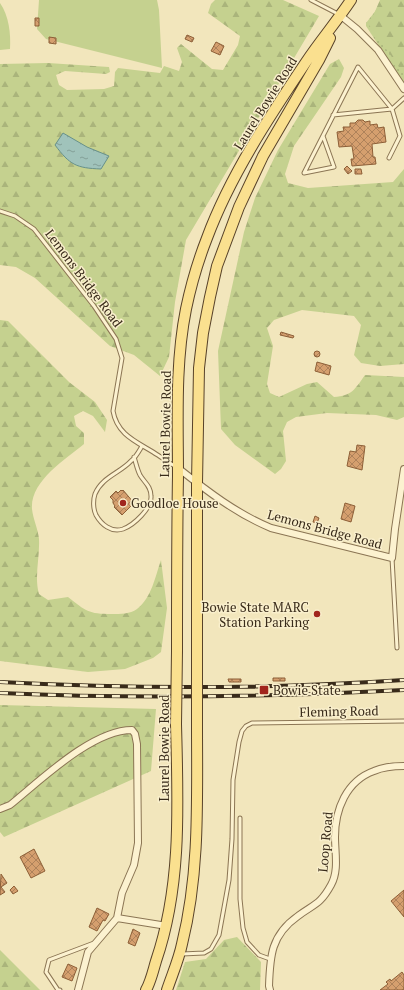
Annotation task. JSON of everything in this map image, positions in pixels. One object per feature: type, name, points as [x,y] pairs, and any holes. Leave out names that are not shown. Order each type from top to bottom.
[{"type":"main road","name":"Laurel Bowie Road","points":[[146,990],[167,926],[175,870],[178,831],[176,724],[177,422],[181,345],[186,309],[194,277],[207,238],[224,200],[260,134],[307,61],[341,16],[351,0]]},
{"type":"main road","name":"Laurel Bowie Road","points":[[167,990],[180,953],[191,901],[196,854],[198,724],[198,368],[203,333],[217,266],[239,207],[263,156],[319,60],[341,16]]},
{"type":"street","points":[[341,16],[357,28],[378,50],[404,89]]},
{"type":"street","name":"Lemons Bridge Road","points":[[178,468],[226,505],[271,528],[392,558]]},
{"type":"street","points":[[392,558],[404,469]]},
{"type":"street","points":[[0,809],[10,805],[82,748],[115,732],[132,730],[135,734],[137,744],[138,843],[134,865],[122,893],[117,918],[88,952],[78,990]]},
{"type":"street","name":"Loop Road","points":[[270,959],[274,946],[284,929],[299,915],[317,904],[325,896],[332,884],[336,867],[335,823],[338,810],[344,796],[350,788],[366,774],[384,768],[404,766]]},
{"type":"street","points":[[117,918],[167,926]]},
{"type":"street","points":[[270,959],[270,990]]},
{"type":"lane","points":[[311,0],[341,16]]},
{"type":"lane","points":[[322,136],[334,167],[304,173],[322,136],[358,67],[392,109],[400,136],[389,158]]},
{"type":"lane","points":[[333,115],[392,109],[404,98]]},
{"type":"lane","name":"Lemons Bridge Road","points":[[0,211],[15,216],[34,229],[94,306],[116,339],[122,358],[114,399],[114,418],[128,438],[178,468]]},
{"type":"lane","points":[[134,457],[140,474],[151,489],[152,498],[149,507],[140,517],[122,530],[109,529],[100,522],[94,512],[93,504],[95,494],[104,481],[132,461],[134,457],[142,446]]},
{"type":"lane","points":[[392,558],[397,648]]},
{"type":"lane","name":"Fleming Road","points":[[180,953],[204,953],[210,950],[219,935],[229,880],[233,780],[240,736],[246,726],[252,723],[404,721]]},
{"type":"lane","points":[[240,818],[240,899],[242,928],[247,942],[259,955],[270,959]]},
{"type":"lane","points":[[60,990],[58,990],[46,972],[49,960],[96,943]]},
{"type":"green space","points":[[39,0],[157,0],[159,10],[162,68],[46,39],[37,29]]},
{"type":"green space","points":[[215,0],[283,0],[319,16],[186,240],[175,302],[169,357],[160,376],[134,355],[110,346],[35,278],[16,267],[0,265],[0,64],[48,63],[109,67],[110,72],[106,74],[65,71],[56,75],[59,85],[67,90],[104,89],[114,86],[115,72],[118,68],[160,73],[164,66],[179,71],[182,62],[177,48],[181,44],[212,69],[223,70],[238,45],[240,36],[208,13],[211,4]]},
{"type":"green space","points":[[380,0],[404,0],[404,74],[369,25]]},
{"type":"green space","points":[[384,0],[404,0],[404,84],[366,26],[366,23]]},
{"type":"green space","points":[[0,3],[6,14],[9,25],[10,49],[0,50]]},
{"type":"green space","points":[[339,59],[344,68],[341,77],[294,146],[285,174],[288,183],[308,188],[393,182],[404,169],[404,364],[380,366],[361,363],[354,355],[361,325],[354,316],[302,310],[274,320],[267,328],[273,346],[267,384],[270,393],[279,397],[307,384],[317,382],[334,397],[345,395],[352,391],[365,375],[404,377],[404,417],[397,420],[376,415],[327,413],[296,417],[287,422],[283,431],[286,461],[281,469],[275,474],[235,445],[221,429],[218,351],[244,232],[255,198],[278,150],[330,64]]},
{"type":"green space","points":[[0,320],[8,321],[69,382],[95,402],[107,420],[105,432],[93,416],[83,411],[74,416],[76,426],[84,433],[84,444],[50,472],[37,489],[33,499],[33,516],[39,539],[37,580],[39,594],[48,600],[68,597],[84,609],[92,612],[112,614],[128,613],[137,609],[150,593],[161,560],[167,608],[161,652],[153,658],[125,669],[88,672],[0,661]]},
{"type":"green space","points":[[0,705],[156,709],[151,771],[4,837],[0,832]]},
{"type":"green space","points":[[237,937],[261,962],[260,990],[176,990],[185,962],[206,959],[224,940]]},
{"type":"green space","points":[[0,950],[40,990],[0,990]]},
{"type":"water","points":[[63,133],[87,147],[109,156],[101,169],[79,166],[65,157],[55,145]]},
{"type":"building","points":[[35,18],[39,18],[39,26],[35,26]]},
{"type":"building","points":[[187,35],[194,38],[192,42],[185,39]]},
{"type":"building","points":[[49,37],[56,38],[56,44],[49,43]]},
{"type":"building","points":[[216,42],[224,46],[220,55],[211,51]]},
{"type":"building","points":[[358,120],[363,120],[365,122],[370,121],[370,125],[377,124],[378,128],[384,127],[386,142],[372,144],[373,157],[375,157],[376,164],[352,166],[351,159],[354,159],[352,146],[339,147],[337,132],[344,131],[343,127],[350,127],[350,123],[355,123]]},
{"type":"building","points":[[347,166],[352,171],[348,174],[344,169]]},
{"type":"building","points":[[355,169],[361,169],[362,174],[355,174]]},
{"type":"building","points":[[281,332],[294,336],[293,338],[280,335]]},
{"type":"building","points":[[317,351],[320,354],[317,357],[314,354]]},
{"type":"building","points":[[317,362],[331,366],[329,375],[315,371]]},
{"type":"building","points":[[357,445],[365,446],[362,470],[347,466],[350,451],[356,452]]},
{"type":"building","name":"Goodloe House","points":[[123,490],[134,503],[122,515],[114,507],[113,500],[110,497],[116,491],[118,493]]},
{"type":"building","points":[[345,503],[355,506],[351,522],[341,519]]},
{"type":"building","points":[[315,516],[319,518],[317,523],[313,522]]},
{"type":"building","points":[[273,678],[285,678],[285,681],[273,681]]},
{"type":"building","points":[[228,679],[241,679],[241,682],[229,682]]},
{"type":"building","points":[[34,849],[45,871],[31,878],[20,857]]},
{"type":"building","points":[[1,874],[7,883],[1,887],[5,892],[0,895]]},
{"type":"building","points":[[14,886],[18,891],[13,894],[10,890]]},
{"type":"building","points":[[404,890],[404,917],[391,901]]},
{"type":"building","points":[[97,908],[109,914],[105,921],[103,920],[97,931],[89,927]]},
{"type":"building","points":[[133,929],[140,933],[135,946],[128,943]]},
{"type":"building","points":[[68,964],[77,968],[72,981],[62,977]]},
{"type":"building","points":[[402,972],[404,975],[404,990],[380,990],[388,984],[386,982],[390,979],[391,981]]},
{"type":"railway","points":[[0,682],[101,686],[202,687],[303,685],[404,680]]},
{"type":"railway","points":[[0,693],[151,697],[303,694],[404,690]]},
{"type":"place","name":"Goodloe House","points":[[123,503]]},
{"type":"place","name":"Bowie State MARC Station Parking","points":[[317,614]]},
{"type":"place","name":"Bowie State","points":[[264,690]]}]
